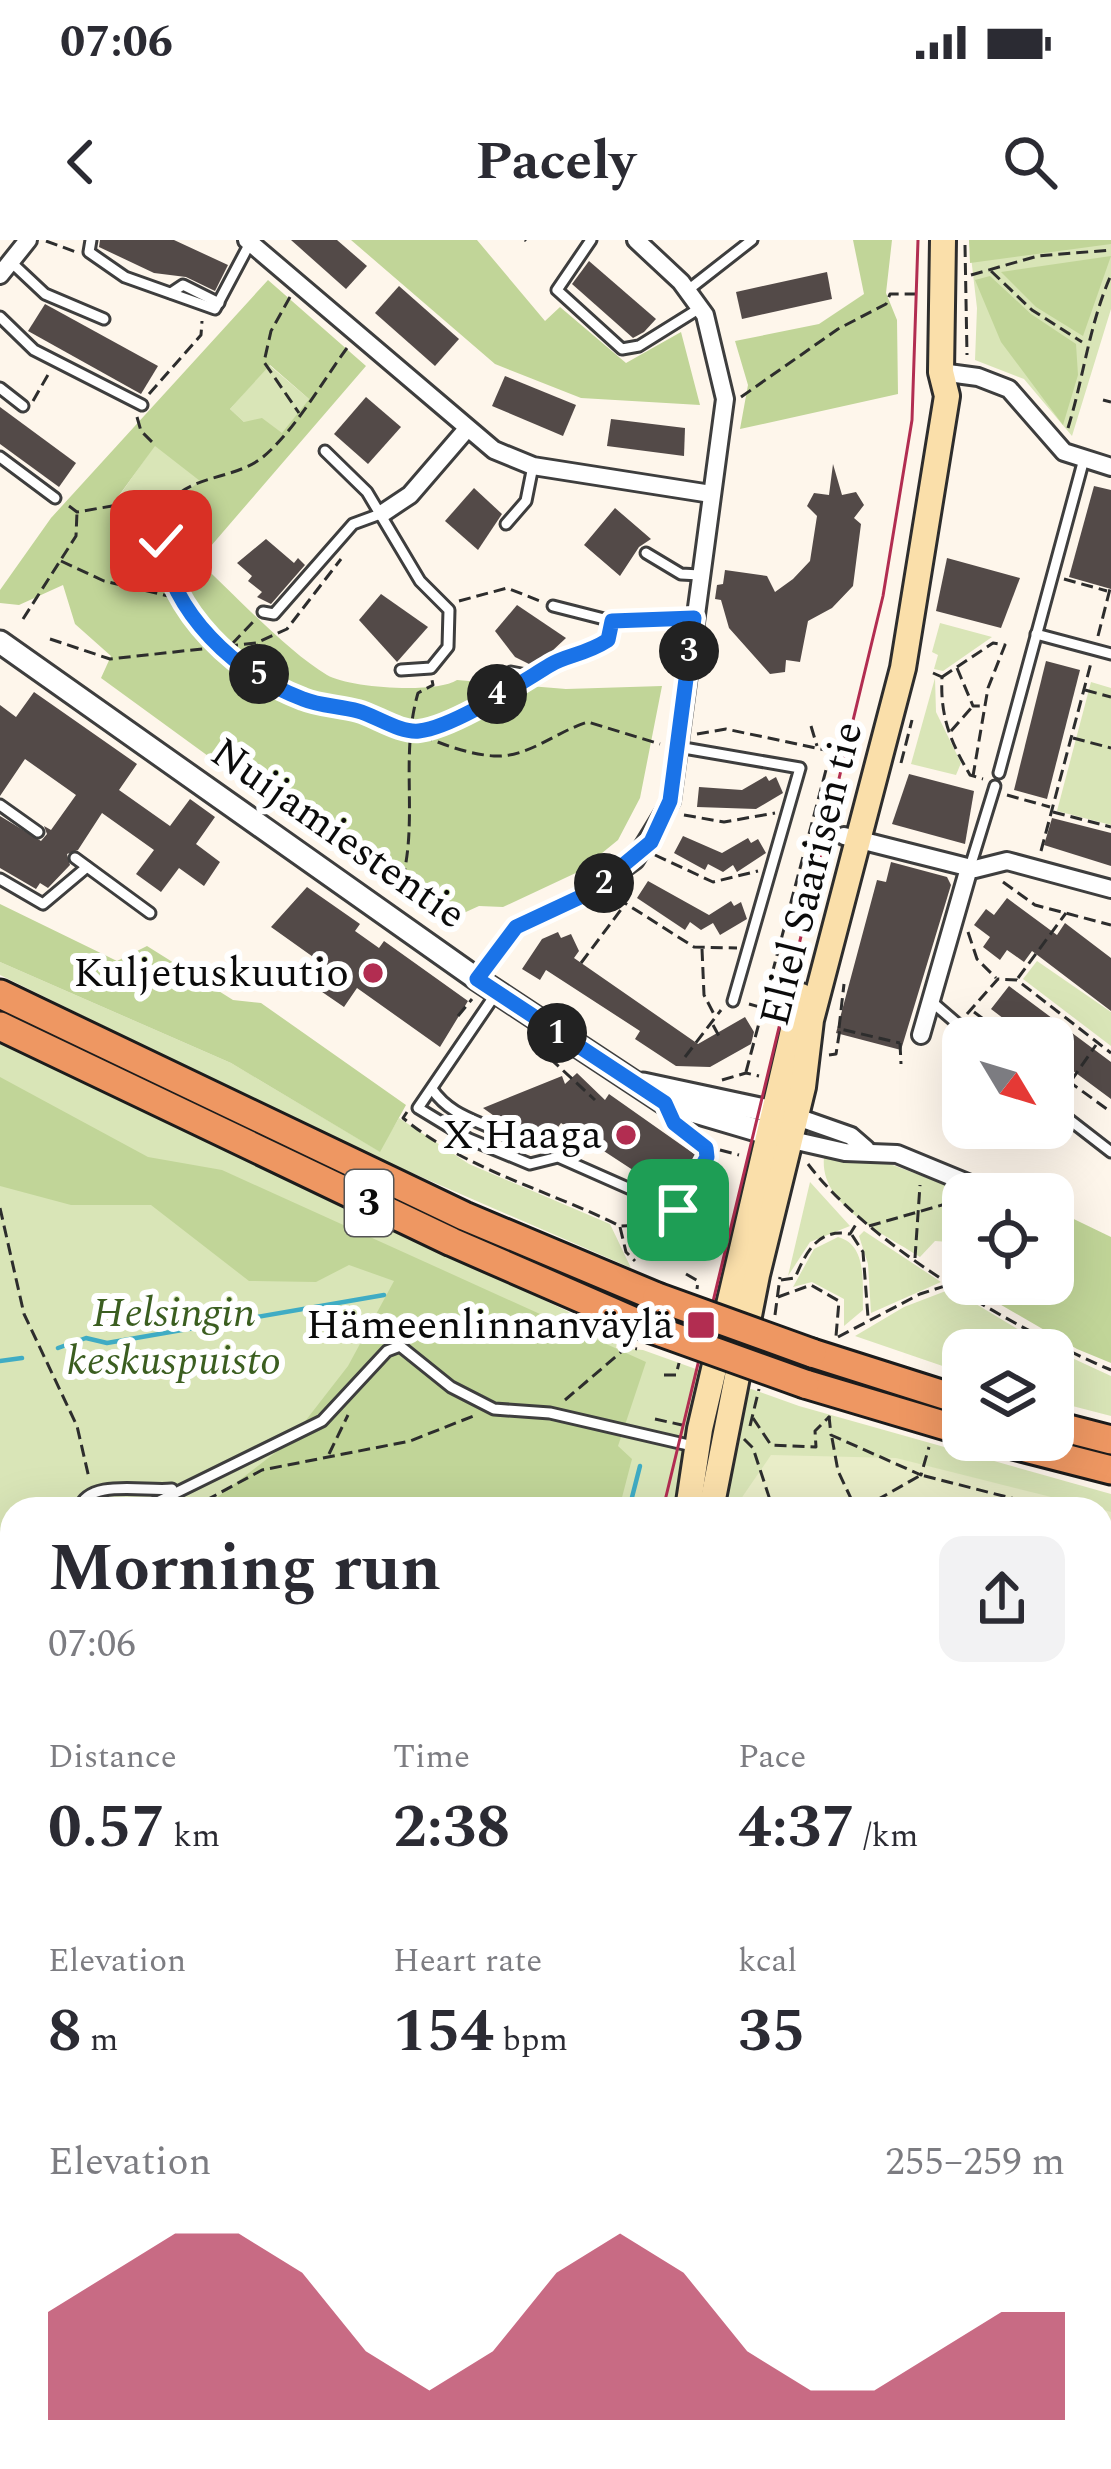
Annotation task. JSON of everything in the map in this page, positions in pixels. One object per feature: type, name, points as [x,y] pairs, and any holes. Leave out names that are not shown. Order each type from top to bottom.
[{"type":"highway","name":"3","points":[[0,994],[464,1216],[657,1297],[942,1394]]},
{"type":"highway","name":"3","points":[[0,1026],[646,1339],[809,1397],[942,1426]]},
{"type":"highway","points":[[1074,1430],[1111,1439]]},
{"type":"highway","points":[[1074,1461],[1111,1470]]},
{"type":"main road","name":"Eliel Saarisen tie","points":[[728,1397],[783,1126],[888,664],[932,394],[953,374],[943,240]]},
{"type":"main road","points":[[690,1497],[697,1447],[728,1397]]},
{"type":"main road","points":[[712,1497],[728,1397]]},
{"type":"street","points":[[6,269],[28,240]]},
{"type":"street","points":[[483,988],[516,927],[591,892],[651,842],[670,801],[674,742],[725,399],[712,334],[700,308],[636,240]]},
{"type":"street","points":[[256,243],[355,336],[466,430],[533,466],[711,494]]},
{"type":"street","points":[[953,374],[1009,388],[1056,445],[1111,467]]},
{"type":"street","points":[[383,513],[410,495],[466,430]]},
{"type":"street","name":"Nuijamiestentie","points":[[0,642],[483,988],[665,1103],[783,1126]]},
{"type":"street","points":[[852,838],[969,868],[1007,861],[1111,889]]},
{"type":"street","points":[[921,1035],[958,923],[969,868]]},
{"type":"street","name":"Nuijamiestentie","points":[[637,1083],[783,1126]]},
{"type":"street","points":[[783,1126],[851,1136],[866,1149],[942,1173]]},
{"type":"lane","points":[[591,240],[562,274],[557,290],[622,349],[639,346],[700,308]]},
{"type":"lane","points":[[688,290],[752,240]]},
{"type":"lane","points":[[90,246],[125,277],[214,309],[236,260],[256,243]]},
{"type":"lane","points":[[6,269],[45,294],[104,319]]},
{"type":"lane","points":[[171,293],[183,285],[219,303]]},
{"type":"lane","points":[[0,317],[34,350],[139,409]]},
{"type":"lane","points":[[0,388],[23,406]]},
{"type":"lane","points":[[325,451],[383,513],[420,581],[449,610],[448,647],[431,668],[400,670]]},
{"type":"lane","points":[[0,457],[55,497]]},
{"type":"lane","points":[[969,868],[1084,459]]},
{"type":"lane","points":[[506,524],[526,501],[533,466]]},
{"type":"lane","points":[[263,612],[274,614],[353,524],[383,513]]},
{"type":"lane","points":[[646,553],[681,574],[700,575]]},
{"type":"lane","points":[[553,606],[612,621],[694,618]]},
{"type":"lane","points":[[511,672],[537,677],[551,663],[582,658],[608,640],[612,621]]},
{"type":"lane","points":[[1036,634],[1111,654]]},
{"type":"lane","points":[[674,742],[800,768],[733,1001]]},
{"type":"lane","points":[[0,805],[38,832]]},
{"type":"lane","points":[[75,858],[150,913]]},
{"type":"lane","points":[[0,879],[43,904],[87,867]]},
{"type":"lane","points":[[483,988],[418,1108],[469,1139],[530,1163],[559,1157],[678,1210],[707,1157],[706,1148],[674,1123],[665,1103]]},
{"type":"lane","points":[[931,1002],[949,1017]]},
{"type":"lane","points":[[432,1089],[451,1111],[490,1123],[518,1142]]},
{"type":"lane","points":[[1074,1123],[1111,1152]]},
{"type":"lane","points":[[163,1497],[238,1467],[322,1421],[387,1351],[400,1346],[451,1387],[494,1408],[550,1413],[697,1447]]},
{"type":"lane","points":[[83,1497],[95,1489],[177,1489]]},
{"type":"path","points":[[44,240],[68,251],[90,246]]},
{"type":"path","points":[[953,374],[968,275],[964,240]]},
{"type":"path","points":[[968,275],[1038,256],[1111,250]]},
{"type":"path","points":[[990,269],[1032,310],[1085,344]]},
{"type":"path","points":[[1084,459],[1067,430],[1082,380],[1085,344],[1111,274]]},
{"type":"path","points":[[298,285],[271,331],[263,362],[299,412]]},
{"type":"path","points":[[747,395],[838,328],[886,304],[890,294]]},
{"type":"path","points":[[154,386],[201,334],[203,308]]},
{"type":"path","points":[[355,336],[264,456],[239,472],[201,481],[166,508],[161,541],[165,571],[178,598],[219,644],[308,701],[342,706],[496,756],[518,753],[588,722],[674,742],[726,729],[828,750],[746,1073]]},
{"type":"path","points":[[23,406],[45,385],[54,360]]},
{"type":"path","points":[[1103,400],[1111,402]]},
{"type":"path","points":[[139,409],[141,431],[155,446]]},
{"type":"path","points":[[55,497],[77,512],[112,506],[161,541]]},
{"type":"path","points":[[23,619],[76,536],[77,512]]},
{"type":"path","points":[[61,561],[104,581],[166,600],[178,598]]},
{"type":"path","points":[[1040,857],[1110,589],[1051,576]]},
{"type":"path","points":[[449,610],[466,595],[507,588],[553,606]]},
{"type":"path","points":[[232,644],[263,612]]},
{"type":"path","points":[[50,638],[110,659],[219,644]]},
{"type":"path","points":[[973,776],[985,706],[1010,639]]},
{"type":"path","points":[[256,643],[266,678]]},
{"type":"path","points":[[942,677],[993,643],[1005,645]]},
{"type":"path","points":[[956,667],[973,706]]},
{"type":"path","points":[[933,673],[942,677]]},
{"type":"path","points":[[942,677],[940,711],[973,776],[1052,810],[1111,827]]},
{"type":"path","points":[[411,732],[442,724],[525,678]]},
{"type":"path","points":[[396,899],[410,856],[411,732],[418,693],[430,687]]},
{"type":"path","points":[[1084,689],[1111,697]]},
{"type":"path","points":[[948,734],[973,706],[985,706]]},
{"type":"path","points":[[811,726],[816,748]]},
{"type":"path","points":[[1071,737],[1111,748]]},
{"type":"path","points":[[676,813],[724,822],[788,814]]},
{"type":"path","points":[[654,854],[713,882],[772,871]]},
{"type":"path","points":[[992,874],[1036,905],[1111,925]]},
{"type":"path","points":[[612,892],[624,905],[680,940],[702,947],[748,948]]},
{"type":"path","points":[[581,963],[624,905]]},
{"type":"path","points":[[1017,980],[1066,913]]},
{"type":"path","points":[[958,923],[974,940],[977,959],[998,979],[1017,980],[1111,1053]]},
{"type":"path","points":[[702,947],[704,995],[720,1038]]},
{"type":"path","points":[[962,1016],[973,1011],[998,979]]},
{"type":"path","points":[[837,982],[847,985],[835,1027],[900,1042],[901,1064]]},
{"type":"path","points":[[458,1016],[483,988]]},
{"type":"path","points":[[685,1057],[733,1001],[763,1007]]},
{"type":"path","points":[[973,1011],[981,1017]]},
{"type":"path","points":[[821,1056],[836,1054],[840,1029]]},
{"type":"path","points":[[544,1042],[542,1052],[595,1100]]},
{"type":"path","points":[[1074,1076],[1098,1043]]},
{"type":"path","points":[[568,1064],[575,1079]]},
{"type":"path","points":[[1074,1085],[1111,1112]]},
{"type":"path","points":[[404,1119],[459,1156],[620,1226],[642,1226],[698,1252]]},
{"type":"path","points":[[808,1164],[859,1221],[942,1275]]},
{"type":"path","points":[[915,1258],[922,1165]]},
{"type":"path","points":[[867,1226],[942,1206]]},
{"type":"path","points":[[0,1208],[24,1314],[77,1426],[83,1467],[95,1489]]},
{"type":"path","points":[[850,1234],[859,1221]]},
{"type":"path","points":[[620,1226],[626,1252],[643,1267]]},
{"type":"path","points":[[772,1333],[779,1280],[793,1281],[815,1242],[838,1232],[850,1234],[863,1252],[868,1319]]},
{"type":"path","points":[[778,1297],[812,1285],[839,1301],[836,1338],[942,1288]]},
{"type":"path","points":[[991,1305],[1073,1354],[1111,1370]]},
{"type":"path","points":[[550,1413],[627,1347],[646,1339]]},
{"type":"path","points":[[742,1457],[763,1373]]},
{"type":"path","points":[[329,1454],[364,1381]]},
{"type":"path","points":[[728,1397],[752,1417],[771,1445],[788,1449],[816,1447],[815,1431],[829,1415]]},
{"type":"path","points":[[809,1397],[829,1415],[838,1471],[852,1497]]},
{"type":"path","points":[[212,1497],[262,1470],[410,1441],[494,1408]]},
{"type":"path","points":[[831,1435],[921,1474],[1008,1497]]},
{"type":"path","points":[[747,1440],[768,1497]]},
{"type":"path","points":[[880,1497],[921,1474],[929,1445]]},
{"type":"green space","points":[[351,240],[477,240],[545,321],[560,307],[626,363],[681,332],[700,405],[581,398],[495,364]]},
{"type":"green space","points":[[853,240],[892,240],[886,293],[897,320],[898,394],[740,429],[748,385],[735,341],[819,324],[864,294]]},
{"type":"green space","points":[[969,240],[1111,240],[1111,309],[1072,436],[1024,379],[975,360],[977,308]]},
{"type":"green space","points":[[969,240],[1111,240],[1111,244],[970,263]]},
{"type":"green space","points":[[1111,256],[1083,336],[1036,307],[1001,272]]},
{"type":"green space","points":[[990,276],[1031,314],[1076,344],[1078,375],[1063,425],[1001,342],[975,280]]},
{"type":"green space","points":[[268,280],[366,366],[198,561],[295,652],[338,680],[392,688],[430,687],[457,680],[566,689],[662,686],[640,798],[618,840],[580,871],[503,907],[479,906],[457,916],[425,909],[101,678],[111,656],[75,624],[63,585],[19,605],[0,603],[0,590],[51,518]],"holes":[[[270,365],[309,399],[282,433],[262,418],[244,422],[230,409]],[[155,446],[200,481],[166,507],[162,550],[112,505]]]},
{"type":"green space","points":[[269,365],[309,399],[282,434],[245,423],[230,409]]},
{"type":"green space","points":[[155,445],[201,481],[171,511],[163,552],[112,506]]},
{"type":"green space","points":[[940,623],[992,637],[943,671],[934,669],[938,655],[932,652]]},
{"type":"green space","points":[[935,678],[936,712],[961,763],[956,775],[911,764]]},
{"type":"green space","points":[[1091,682],[1111,688],[1111,825],[1057,811]]},
{"type":"green space","points":[[0,904],[117,961],[147,946],[233,1000],[261,1003],[406,1105],[380,1152],[231,1063],[0,962]]},
{"type":"green space","points":[[1037,961],[1111,1012],[1111,1046],[1074,1017],[1023,979]]},
{"type":"green space","points":[[0,962],[231,1063],[379,1151],[399,1118],[469,1164],[610,1224],[631,1268],[334,1139],[0,975]]},
{"type":"green space","name":"Helsingin keskuspuisto","points":[[0,1043],[567,1311],[617,1341],[616,1348],[643,1350],[799,1406],[942,1446],[942,1461],[994,1461],[1111,1497],[0,1497]]},
{"type":"green space","points":[[0,1077],[148,1157],[222,1170],[646,1362],[618,1446],[632,1459],[622,1497],[218,1497],[289,1442],[348,1366],[394,1281],[349,1265],[316,1282],[249,1281],[151,1205],[71,1205],[0,1186]]},
{"type":"green space","points":[[824,1157],[882,1161],[942,1184],[942,1242],[935,1241],[920,1257],[857,1217],[832,1190]]},
{"type":"green space","points":[[810,1182],[850,1226],[810,1242],[788,1276]]},
{"type":"green space","points":[[1074,1219],[1111,1237],[1111,1363],[1074,1347],[1074,1329],[1043,1329],[1001,1305],[1074,1305]]},
{"type":"green space","points":[[864,1231],[941,1282],[871,1313],[868,1264],[859,1236]]},
{"type":"green space","points":[[838,1237],[854,1248],[863,1278],[863,1310],[844,1326],[844,1299],[812,1282],[793,1287],[814,1249]]},
{"type":"green space","points":[[942,1292],[942,1305],[978,1305],[1018,1329],[942,1329],[942,1366],[855,1336],[904,1307]]},
{"type":"green space","points":[[1074,1359],[1111,1376],[1111,1416],[1074,1406]]},
{"type":"green space","points":[[771,1455],[896,1458],[1051,1497],[742,1497]]},
{"type":"building","points":[[100,240],[174,240],[228,265],[215,291],[186,277],[154,273],[99,247]]},
{"type":"building","points":[[291,240],[337,240],[367,266],[346,289]]},
{"type":"building","points":[[589,261],[656,319],[644,332],[633,338],[572,284]]},
{"type":"building","points":[[827,272],[832,299],[742,319],[736,292]]},
{"type":"building","points":[[399,286],[459,339],[435,366],[375,313]]},
{"type":"building","points":[[45,304],[158,366],[141,394],[28,331]]},
{"type":"building","points":[[505,376],[576,405],[563,436],[492,406]]},
{"type":"building","points":[[366,397],[401,427],[368,464],[334,434]]},
{"type":"building","points":[[0,407],[76,463],[59,487],[0,444]]},
{"type":"building","points":[[611,419],[685,428],[684,456],[607,446]]},
{"type":"building","points":[[833,464],[842,495],[856,492],[864,505],[854,518],[861,524],[853,586],[832,608],[808,621],[800,662],[786,660],[785,672],[770,674],[729,628],[721,600],[715,599],[717,585],[723,584],[725,570],[767,576],[775,592],[793,579],[810,561],[817,516],[807,506],[814,493],[829,495]]},
{"type":"building","points":[[1094,486],[1111,490],[1111,589],[1069,577]]},
{"type":"building","points":[[474,488],[502,514],[478,550],[445,521]]},
{"type":"building","points":[[615,508],[651,539],[639,547],[620,576],[584,545]]},
{"type":"building","points":[[266,539],[294,563],[298,558],[305,565],[271,604],[257,597],[262,592],[237,563]]},
{"type":"building","points":[[947,558],[1020,578],[1001,628],[936,611]]},
{"type":"building","points":[[381,594],[428,627],[397,662],[359,620]]},
{"type":"building","points":[[517,605],[566,638],[535,667],[515,657],[495,631]]},
{"type":"building","points":[[1046,661],[1080,670],[1047,799],[1014,790]]},
{"type":"building","points":[[34,692],[137,764],[119,790],[170,826],[190,799],[215,817],[196,844],[220,862],[204,886],[179,868],[161,892],[136,874],[154,850],[102,813],[78,850],[67,854],[70,865],[48,888],[40,883],[36,889],[0,868],[0,816],[41,841],[47,834],[44,826],[51,830],[76,795],[25,759],[0,796],[0,705],[16,717]]},
{"type":"building","points":[[909,774],[974,791],[965,844],[892,824]]},
{"type":"building","points":[[766,776],[769,781],[776,777],[783,793],[756,809],[697,807],[699,787],[742,790]]},
{"type":"building","points":[[1052,818],[1111,833],[1111,866],[1044,845]]},
{"type":"building","points":[[683,836],[722,853],[748,838],[751,843],[758,839],[766,853],[737,872],[733,865],[723,872],[708,864],[705,870],[674,853]]},
{"type":"building","points":[[891,862],[947,877],[951,885],[901,1050],[836,1033],[877,880],[886,882]]},
{"type":"building","points":[[648,881],[709,915],[731,901],[734,906],[741,902],[747,919],[720,935],[713,923],[701,930],[690,922],[685,930],[637,898]]},
{"type":"building","name":"Kuljetuskuutio","points":[[307,887],[360,924],[355,931],[379,948],[384,941],[468,1001],[440,1047],[357,988],[344,1007],[309,983],[323,964],[271,927]]},
{"type":"building","points":[[1007,898],[1057,935],[1065,923],[1111,958],[1111,1011],[1032,951],[1024,962],[1007,950],[1000,960],[983,947],[990,937],[974,925],[986,909],[994,915]]},
{"type":"building","points":[[558,932],[561,938],[571,934],[579,951],[574,958],[698,1044],[745,1017],[754,1032],[751,1044],[710,1067],[676,1066],[635,1039],[640,1031],[546,970],[540,980],[522,969],[542,939]]},
{"type":"building","points":[[1009,986],[1051,1017],[1001,1017],[991,1009]]},
{"type":"building","points":[[1074,1034],[1111,1062],[1111,1099],[1074,1072]]},
{"type":"building","name":"X Haaga","points":[[577,1073],[605,1100],[609,1094],[697,1156],[680,1188],[671,1195],[561,1123],[542,1150],[483,1108],[562,1076],[565,1084]]},
{"type":"waterway","points":[[58,1348],[86,1338],[107,1343],[384,1295]]},
{"type":"waterway","points":[[0,1361],[22,1358]]},
{"type":"waterway","points":[[632,1497],[640,1466]]},
{"type":"tram line","points":[[666,1497],[883,596],[912,420],[918,240]]},
{"type":"place","name":"Kuljetuskuutio","points":[[373,973]]},
{"type":"place","name":"X Haaga","points":[[626,1135]]},
{"type":"place","name":"Hämeenlinnanväylä","points":[[701,1325]]},
{"type":"route","points":[[161,541],[165,571],[178,598],[195,622],[232,657],[308,701],[342,706],[411,732],[442,724],[525,678],[537,677],[551,663],[582,658],[608,640],[612,621],[694,618],[670,801],[651,842],[591,892],[516,927],[477,979],[665,1103],[674,1123],[706,1148],[707,1157],[678,1210]]}]
